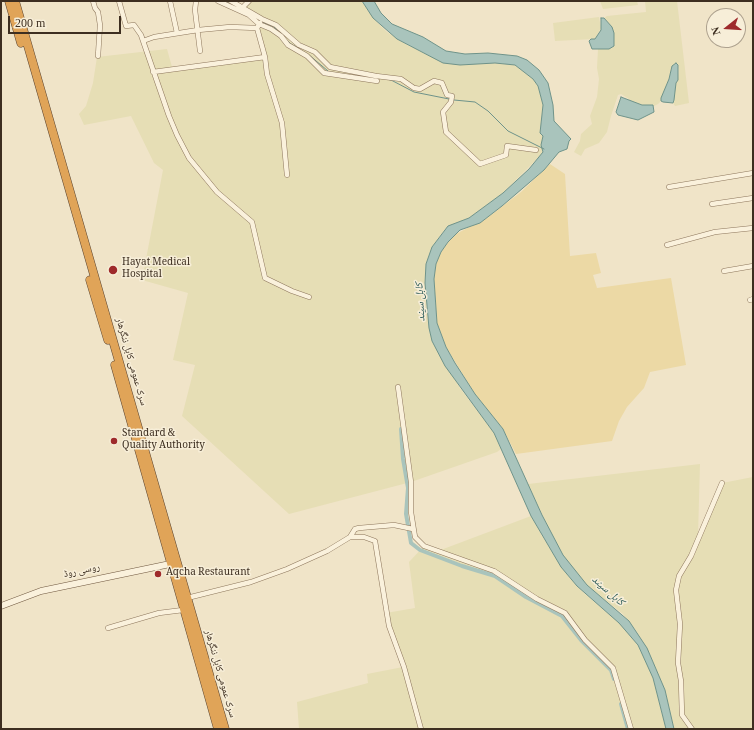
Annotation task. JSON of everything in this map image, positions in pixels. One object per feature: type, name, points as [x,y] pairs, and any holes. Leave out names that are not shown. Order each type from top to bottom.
[{"type":"highway","name":"سرک عمومی کابل ننگرهار","points":[[9,1],[31,67]]},
{"type":"highway","name":"سرک عمومی کابل ننگرهار","points":[[15,1],[31,67],[55,151],[187,598],[211,693],[218,729]]},
{"type":"highway","name":"سرک عمومی کابل ننگرهار","points":[[103,315],[183,610],[224,729]]},
{"type":"main road","name":"روسی روڈ","points":[[1,606],[41,591],[170,564]]},
{"type":"street","points":[[93,1],[94,8],[98,12],[100,25],[98,56]]},
{"type":"street","points":[[118,1],[126,26],[134,25],[137,27],[177,135],[189,158],[217,192],[252,222],[265,278],[292,291],[309,297]]},
{"type":"street","points":[[170,1],[177,33]]},
{"type":"street","points":[[196,1],[195,10],[200,51]]},
{"type":"street","points":[[218,1],[249,15],[258,26],[267,74],[282,123],[287,176]]},
{"type":"street","points":[[231,1],[262,19],[276,25],[300,45],[313,51],[330,67],[368,75],[401,79],[414,88],[420,89],[434,81],[442,83],[447,95],[452,99],[442,112],[446,132],[480,164],[506,155],[507,146],[536,150]]},
{"type":"street","points":[[243,7],[249,1]]},
{"type":"street","points":[[258,26],[262,19]]},
{"type":"street","points":[[143,41],[154,37],[197,30],[258,26],[271,29],[281,36],[288,45],[307,56],[324,73],[377,81]]},
{"type":"street","points":[[153,72],[265,57]]},
{"type":"street","points":[[669,187],[753,173]]},
{"type":"street","points":[[712,204],[753,198]]},
{"type":"street","points":[[667,245],[715,232],[753,228]]},
{"type":"street","points":[[724,271],[753,266]]},
{"type":"street","points":[[398,387],[411,482],[413,529],[415,537],[424,546],[494,571],[537,599],[565,613],[584,640],[613,668],[630,729]]},
{"type":"street","points":[[692,729],[682,715],[681,681],[678,663],[680,624],[676,590],[679,576],[691,556],[722,483]]},
{"type":"street","points":[[187,598],[251,582],[287,569],[327,551],[352,535],[359,528],[383,525],[413,529]]},
{"type":"street","points":[[352,535],[375,541],[389,626],[404,666],[421,729]]},
{"type":"street","points":[[108,628],[159,613],[183,610]]},
{"type":"shaded area","points":[[249,1],[362,1],[373,18],[387,32],[409,46],[425,53],[515,65],[533,79],[538,86],[543,105],[540,134],[543,136],[542,154],[503,193],[469,218],[445,229],[432,247],[426,264],[424,293],[432,341],[460,388],[494,433],[501,449],[497,452],[411,482],[289,514],[182,416],[195,365],[173,360],[188,293],[142,280],[163,170],[154,163],[131,116],[84,125],[79,114],[86,106],[93,83],[97,57],[167,49],[172,67],[263,56],[258,26],[242,8]]},
{"type":"shaded area","points":[[600,1],[637,1],[638,5],[603,9]]},
{"type":"shaded area","points":[[645,1],[677,1],[689,103],[675,106],[673,103],[679,70],[678,65],[672,66],[661,101],[658,104],[654,106],[642,105],[629,101],[629,99],[621,94],[618,95],[607,132],[599,143],[585,149],[581,156],[574,152],[580,141],[581,134],[592,124],[590,116],[597,97],[599,79],[597,68],[598,49],[609,49],[614,39],[612,27],[604,18],[607,16],[646,12]]},
{"type":"shaded area","points":[[599,17],[601,28],[595,39],[555,41],[553,23]]},
{"type":"shaded area","points":[[700,464],[698,536],[722,483],[753,477],[753,729],[674,729],[665,690],[647,648],[623,614],[593,591],[570,567],[554,540],[528,484]]},
{"type":"shaded area","points":[[531,516],[542,536],[569,577],[584,593],[619,623],[638,645],[653,678],[666,729],[299,729],[297,702],[368,683],[367,674],[403,667],[386,613],[415,608],[409,562],[424,546],[438,551]]},
{"type":"sand","points":[[550,164],[565,174],[570,256],[596,253],[601,273],[593,275],[597,288],[671,278],[686,365],[650,372],[644,388],[627,407],[619,421],[612,441],[516,454],[503,429],[475,394],[446,347],[437,323],[434,279],[436,264],[441,252],[454,235],[487,218],[521,192]]},
{"type":"water","points":[[362,1],[374,1],[381,13],[392,24],[423,37],[446,51],[465,54],[488,53],[517,56],[527,60],[539,70],[548,83],[553,105],[554,121],[571,139],[567,149],[559,152],[544,170],[502,206],[480,223],[460,230],[448,242],[441,252],[436,264],[434,279],[437,323],[446,347],[455,363],[475,394],[503,429],[542,515],[563,555],[587,585],[629,621],[647,648],[665,690],[674,729],[666,729],[653,678],[638,645],[619,623],[577,586],[561,567],[531,516],[494,433],[445,366],[432,341],[429,328],[425,283],[426,264],[432,247],[448,226],[469,218],[503,193],[529,169],[543,152],[541,145],[543,136],[540,133],[543,105],[538,86],[533,79],[515,65],[495,63],[460,65],[443,63],[397,39],[373,18]]},
{"type":"water","points":[[601,18],[604,18],[612,27],[614,33],[614,46],[609,49],[592,49],[589,41],[591,39],[595,39],[601,30]]},
{"type":"water","points":[[676,63],[678,65],[678,80],[676,83],[673,103],[663,102],[661,101],[661,98],[669,79],[672,66]]},
{"type":"water","points":[[621,97],[642,105],[653,105],[654,112],[638,120],[618,115],[616,112]]},
{"type":"waterway","points":[[224,1],[232,5]]},
{"type":"waterway","points":[[262,22],[274,27],[291,44],[298,48]]},
{"type":"waterway","points":[[309,55],[328,71]]},
{"type":"waterway","points":[[360,76],[375,78]]},
{"type":"waterway","points":[[386,79],[414,92],[449,99]]},
{"type":"waterway","points":[[454,100],[475,102],[488,111],[508,131],[544,149]]},
{"type":"waterway","points":[[401,429],[403,459],[408,488],[406,514],[411,543],[420,550],[462,566],[495,576],[526,597],[562,616],[581,640],[611,670],[614,679]]},
{"type":"waterway","points":[[621,704],[628,729]]},
{"type":"place","name":"Hayat Medical Hospital","points":[[113,270]]},
{"type":"place","name":"Standard & Quality Authority","points":[[114,441]]},
{"type":"place","name":"Aqcha Restaurant","points":[[158,574]]},
{"type":"water label","name":"کابل سيند","points":[[422,302]]},
{"type":"water label","name":"کابل سيند","points":[[607,592]]}]
